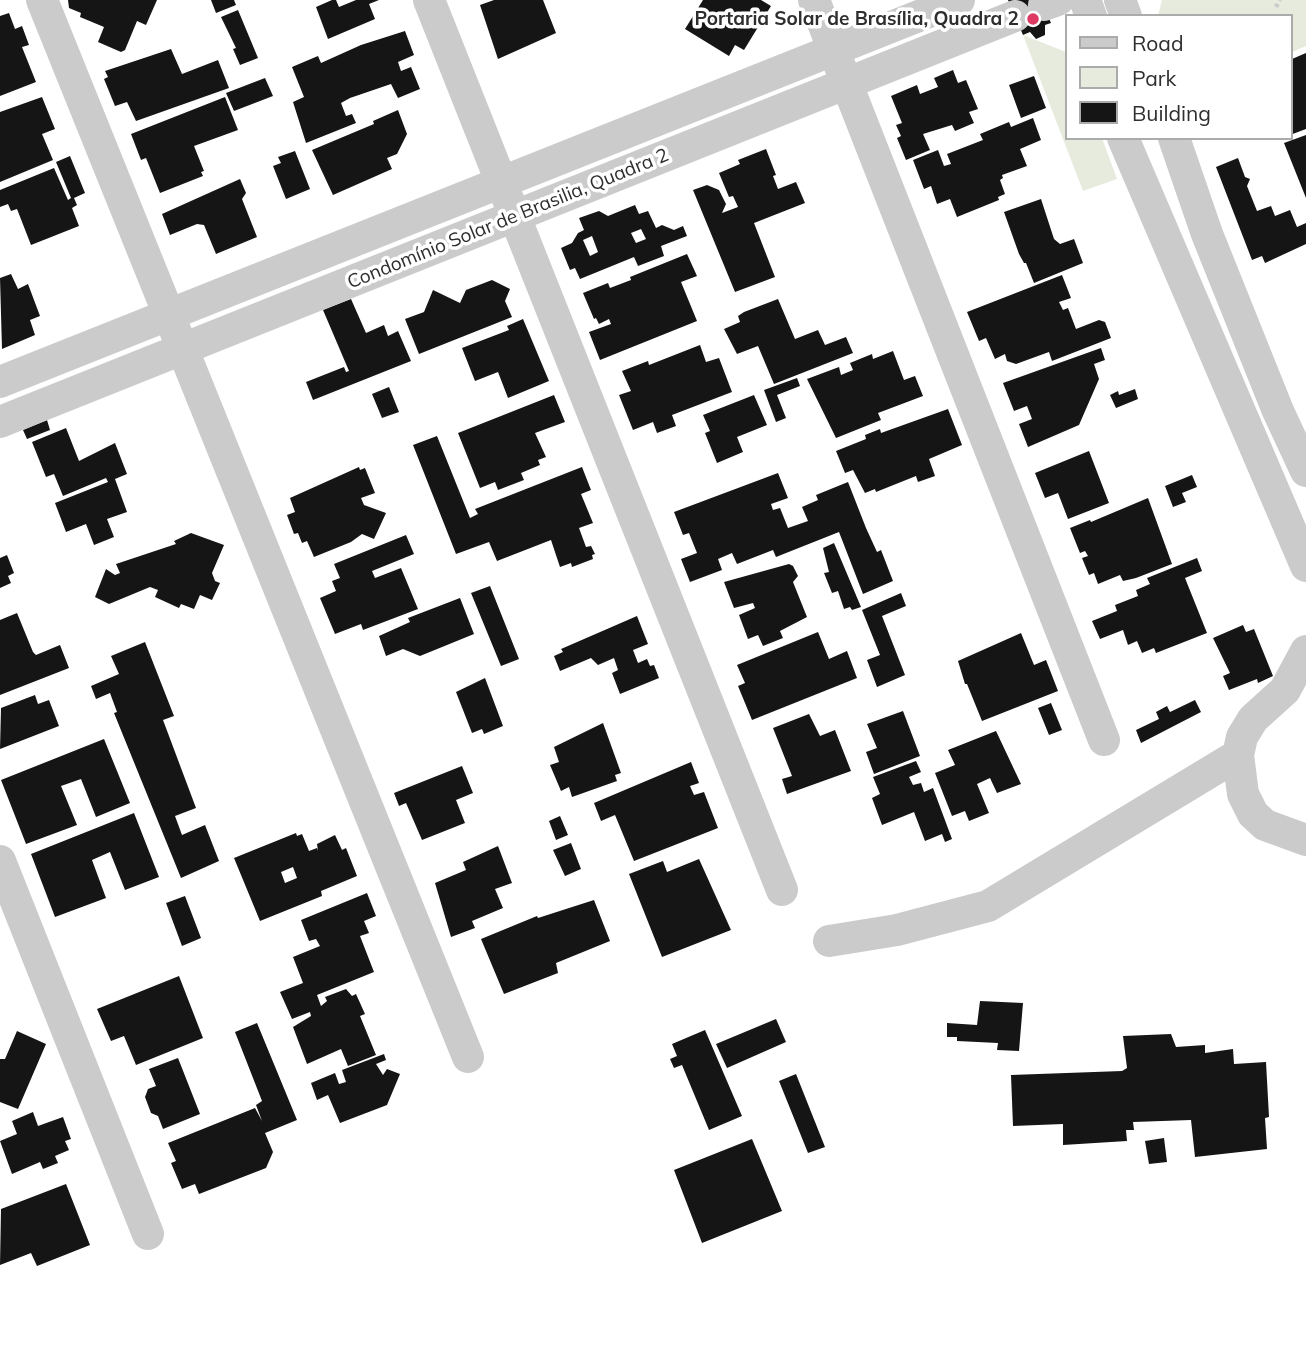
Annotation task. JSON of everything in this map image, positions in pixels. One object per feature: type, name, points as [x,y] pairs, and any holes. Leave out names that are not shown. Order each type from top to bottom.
[{"type":"street","points":[[42,0],[468,1057]]},
{"type":"street","points":[[429,0],[782,890]]},
{"type":"street","points":[[814,0],[1104,740]]},
{"type":"street","name":"Condomínio Solar de Brasilia, Quadra 2","points":[[0,382],[958,0]]},
{"type":"street","name":"Condomínio Solar de Brasilia, Quadra 2","points":[[0,422],[848,83],[1018,9]]},
{"type":"street","points":[[1134,140],[1306,566]]},
{"type":"street","points":[[1175,140],[1208,234],[1278,411],[1306,471]]},
{"type":"street","points":[[1306,651],[1285,690],[1254,719],[1242,737],[1237,755],[1243,794],[1254,814],[1265,825],[1306,840]]},
{"type":"street","points":[[829,941],[897,930],[988,906],[1237,755]]},
{"type":"street","points":[[0,861],[148,1234]]},
{"type":"path","points":[[1276,7],[1280,0]]},
{"type":"green space","points":[[1162,0],[1306,0],[1306,46],[1292,52],[1292,14],[1158,14]]},
{"type":"green space","points":[[1023,35],[1064,51],[1064,140],[1103,140],[1117,179],[1083,191]]},
{"type":"building","points":[[68,0],[157,0],[146,25],[137,21],[125,50],[121,52],[98,42],[104,27],[80,17],[81,13],[69,8]]},
{"type":"building","points":[[211,0],[234,0],[236,5],[216,13]]},
{"type":"building","points":[[336,0],[339,7],[356,0],[379,0],[369,4],[375,19],[328,39],[316,7]]},
{"type":"building","points":[[494,0],[543,0],[556,33],[498,59],[480,5]]},
{"type":"building","points":[[703,0],[761,0],[771,6],[744,50],[735,45],[729,56],[685,29]]},
{"type":"building","name":"Portaria Solar de Brasília, Quadra 2","points":[[1008,0],[1041,0],[1051,23],[1045,25],[1045,35],[1036,39],[1030,32],[1023,35]]},
{"type":"building","points":[[238,10],[258,58],[240,65],[233,49],[236,48],[221,17]]},
{"type":"building","points":[[9,13],[15,29],[22,26],[29,45],[22,47],[36,82],[0,96],[0,16]]},
{"type":"building","points":[[405,31],[414,55],[398,62],[401,71],[411,67],[420,89],[398,98],[391,84],[350,98],[341,103],[346,116],[352,114],[356,123],[306,143],[293,102],[304,97],[292,67],[318,56],[321,63],[361,45]]},
{"type":"building","points":[[171,49],[182,74],[218,60],[229,88],[136,121],[127,102],[115,106],[104,79],[108,77],[105,71]]},
{"type":"building","points":[[1306,53],[1306,129],[1292,134],[1292,59]]},
{"type":"building","points":[[953,70],[958,83],[966,80],[978,109],[969,112],[974,123],[955,131],[952,125],[923,134],[930,150],[906,160],[897,138],[901,136],[896,125],[902,123],[891,96],[917,85],[920,94],[938,87],[934,78]]},
{"type":"building","points":[[1034,76],[1046,108],[1021,118],[1009,85]]},
{"type":"building","points":[[265,78],[273,96],[234,111],[226,93]]},
{"type":"building","points":[[42,97],[55,129],[42,134],[53,160],[0,182],[0,112]]},
{"type":"building","points":[[225,97],[238,130],[194,146],[204,171],[201,172],[203,176],[160,193],[146,158],[141,160],[131,134]]},
{"type":"building","points":[[398,110],[407,134],[397,154],[387,158],[392,169],[333,195],[312,150],[374,124],[373,121]]},
{"type":"building","points":[[1033,118],[1041,140],[1020,149],[1027,166],[1002,175],[1000,180],[1005,194],[998,197],[999,200],[957,217],[950,199],[937,204],[931,186],[924,189],[913,160],[938,150],[944,166],[951,164],[947,154],[983,140],[980,134],[1009,122],[1011,127]]},
{"type":"building","points":[[1306,135],[1306,198],[1284,143]]},
{"type":"building","points":[[766,149],[776,175],[773,176],[778,189],[796,182],[805,203],[754,223],[775,277],[735,292],[693,190],[707,185],[719,190],[726,204],[722,213],[738,207],[733,196],[729,197],[719,173],[740,164],[738,160]]},
{"type":"building","points":[[295,151],[310,189],[286,199],[273,166],[281,163],[278,157]]},
{"type":"building","points":[[70,156],[85,193],[74,198],[77,205],[72,208],[79,226],[31,245],[17,209],[11,211],[8,204],[0,207],[0,190],[54,168],[68,200],[71,198],[56,162]]},
{"type":"building","points":[[1238,158],[1245,177],[1250,179],[1247,186],[1257,211],[1271,206],[1275,216],[1290,210],[1297,227],[1306,223],[1306,244],[1265,263],[1262,256],[1252,260],[1216,167]]},
{"type":"building","points":[[240,179],[246,193],[242,199],[257,237],[216,254],[204,225],[197,224],[170,235],[162,214]]},
{"type":"building","points":[[1041,199],[1054,239],[1060,244],[1074,239],[1083,263],[1034,283],[1019,254],[1004,212]]},
{"type":"building","points":[[635,205],[639,214],[648,211],[656,228],[662,225],[674,230],[683,226],[687,236],[661,246],[664,256],[638,266],[634,257],[580,279],[575,268],[570,270],[561,248],[572,243],[578,233],[584,230],[579,218],[599,211],[608,216]],"holes":[[[641,229],[646,239],[636,243],[631,233]],[[592,236],[598,252],[590,256],[583,240]]]},
{"type":"building","points":[[687,254],[697,276],[681,282],[697,321],[600,360],[589,332],[611,324],[609,319],[599,324],[596,318],[594,319],[583,293],[608,283],[610,288]]},
{"type":"building","points":[[11,274],[18,289],[28,284],[40,316],[30,320],[35,335],[2,349],[0,278]]},
{"type":"building","points":[[1062,275],[1071,298],[1059,302],[1063,310],[1068,308],[1076,329],[1099,320],[1105,322],[1111,338],[1052,361],[1049,352],[1016,364],[1007,361],[1005,354],[995,359],[986,338],[979,341],[967,312]]},
{"type":"building","points":[[492,280],[510,289],[505,301],[512,317],[419,354],[405,319],[424,312],[433,290],[460,303],[466,290]]},
{"type":"building","points":[[351,299],[366,333],[384,325],[388,336],[398,331],[411,361],[313,400],[306,382],[344,367],[346,372],[349,371],[323,310]]},
{"type":"building","points":[[778,299],[795,339],[818,330],[825,345],[846,337],[853,353],[774,384],[758,346],[737,354],[724,329],[740,322],[738,316],[744,312]]},
{"type":"building","points":[[523,319],[549,381],[508,398],[498,372],[475,381],[462,348],[509,330],[507,326]]},
{"type":"building","points":[[700,345],[706,362],[719,358],[732,392],[672,415],[676,426],[657,433],[653,422],[633,430],[619,395],[631,391],[622,371],[648,361],[649,365]]},
{"type":"building","points":[[1101,348],[1105,360],[1094,364],[1099,379],[1079,425],[1028,447],[1019,424],[1032,419],[1027,406],[1014,411],[1003,383]]},
{"type":"building","points":[[893,351],[904,380],[915,376],[923,396],[878,413],[881,420],[836,438],[807,379],[839,367],[841,375],[853,370],[850,363],[872,354],[873,359]]},
{"type":"building","points":[[797,378],[800,386],[777,395],[786,418],[776,422],[764,390]]},
{"type":"building","points":[[389,387],[399,412],[382,418],[372,394]]},
{"type":"building","points":[[1135,389],[1138,399],[1116,408],[1110,395],[1118,391],[1119,395]]},
{"type":"building","points":[[554,395],[565,422],[535,433],[546,457],[538,460],[540,465],[521,473],[524,480],[498,490],[495,482],[480,488],[458,433]]},
{"type":"building","points":[[754,395],[767,425],[737,437],[743,452],[717,463],[705,433],[710,431],[703,415]]},
{"type":"building","points":[[948,409],[962,445],[929,459],[935,476],[918,482],[916,476],[876,492],[875,489],[865,493],[853,470],[845,473],[836,451],[866,439],[865,435],[880,429],[881,433]]},
{"type":"building","points":[[47,420],[50,430],[27,439],[23,430]]},
{"type":"building","points":[[66,428],[79,461],[115,443],[127,474],[115,479],[127,512],[107,519],[114,537],[94,545],[86,524],[66,532],[55,503],[108,482],[106,478],[63,496],[54,474],[46,477],[32,442]]},
{"type":"building","points":[[437,436],[470,518],[478,514],[475,509],[582,467],[591,490],[581,494],[593,523],[579,528],[586,547],[591,546],[595,554],[592,555],[593,559],[572,567],[571,563],[560,567],[551,540],[497,561],[489,542],[456,554],[413,445]]},
{"type":"building","points":[[1089,451],[1109,503],[1068,519],[1058,493],[1045,498],[1035,473]]},
{"type":"building","points":[[359,467],[360,470],[365,468],[375,493],[361,498],[364,505],[386,513],[374,539],[362,534],[351,542],[314,557],[307,541],[302,543],[298,533],[294,534],[287,515],[295,512],[290,498]]},
{"type":"building","points":[[778,473],[788,498],[771,504],[773,510],[780,508],[788,528],[808,521],[802,507],[818,500],[816,495],[848,482],[866,528],[877,552],[881,550],[893,581],[863,594],[839,532],[776,557],[773,550],[737,564],[732,553],[718,559],[722,570],[690,582],[681,559],[697,553],[689,533],[683,535],[674,512]]},
{"type":"building","points":[[1192,475],[1197,487],[1182,493],[1186,502],[1173,507],[1165,486]]},
{"type":"building","points":[[1148,498],[1172,564],[1136,578],[1123,581],[1120,575],[1098,584],[1094,573],[1089,575],[1082,558],[1088,556],[1085,551],[1080,553],[1070,528]]},
{"type":"building","points":[[191,533],[224,545],[212,573],[215,581],[220,583],[212,600],[200,595],[194,609],[181,604],[179,608],[155,597],[158,590],[150,587],[109,604],[95,597],[106,569],[115,575],[120,573],[116,564],[176,544],[174,541]]},
{"type":"building","points":[[406,535],[414,554],[372,571],[375,578],[401,568],[418,609],[363,630],[361,624],[335,634],[320,598],[336,591],[332,581],[340,578],[334,564]]},
{"type":"building","points":[[834,543],[861,607],[844,609],[838,591],[832,593],[824,573],[829,572],[823,548]]},
{"type":"building","points":[[7,555],[14,573],[8,576],[11,583],[0,588],[0,558]]},
{"type":"building","points":[[1197,558],[1202,571],[1185,578],[1207,633],[1156,653],[1154,648],[1142,653],[1137,641],[1128,645],[1123,630],[1100,639],[1092,621],[1117,611],[1115,605],[1138,596],[1136,590],[1150,584],[1147,578]]},
{"type":"building","points":[[789,564],[798,576],[793,582],[807,617],[780,631],[783,638],[763,646],[758,635],[748,639],[739,615],[755,608],[753,603],[734,608],[724,582]]},
{"type":"building","points":[[490,586],[519,659],[501,666],[471,593]]},
{"type":"building","points":[[901,593],[906,606],[882,616],[905,675],[877,687],[867,660],[880,655],[862,610]]},
{"type":"building","points":[[460,598],[474,634],[420,656],[403,649],[386,656],[379,636],[410,622],[408,618]]},
{"type":"building","points":[[17,613],[33,652],[36,655],[60,645],[69,668],[0,695],[0,620]]},
{"type":"building","points":[[637,616],[648,644],[633,650],[638,663],[647,659],[650,666],[654,665],[659,678],[620,694],[612,673],[618,670],[614,658],[598,665],[591,658],[560,671],[554,656],[563,652],[561,649]]},
{"type":"building","points":[[1243,625],[1246,632],[1254,629],[1273,676],[1258,683],[1257,679],[1229,690],[1223,676],[1230,673],[1213,638]]},
{"type":"building","points":[[818,632],[829,659],[847,651],[857,678],[752,720],[738,686],[745,683],[737,665]]},
{"type":"building","points":[[1021,633],[1034,665],[1046,660],[1058,691],[982,721],[958,661]]},
{"type":"building","points":[[145,642],[174,716],[163,720],[196,808],[175,816],[182,835],[205,825],[219,861],[181,878],[114,713],[117,712],[110,693],[96,699],[91,686],[119,674],[111,656]]},
{"type":"building","points":[[485,678],[503,726],[484,734],[482,729],[472,733],[456,692]]},
{"type":"building","points":[[35,695],[38,704],[49,700],[59,726],[0,749],[1,708]]},
{"type":"building","points":[[1195,700],[1201,712],[1141,743],[1136,730],[1159,719],[1156,712],[1167,706],[1170,712]]},
{"type":"building","points":[[1051,703],[1062,730],[1049,735],[1038,708]]},
{"type":"building","points":[[903,711],[920,756],[874,774],[866,752],[877,748],[867,724]]},
{"type":"building","points":[[809,714],[820,736],[835,730],[851,771],[787,794],[782,779],[792,776],[773,728]]},
{"type":"building","points":[[603,723],[621,773],[615,775],[617,781],[572,797],[569,787],[561,791],[550,765],[559,762],[554,747]]},
{"type":"building","points":[[996,731],[1021,784],[997,793],[990,778],[977,784],[989,813],[969,821],[965,811],[952,816],[935,773],[955,765],[948,750]]},
{"type":"building","points":[[104,739],[130,803],[96,817],[81,779],[61,786],[77,825],[26,844],[1,780]]},
{"type":"building","points":[[916,761],[921,772],[909,777],[913,785],[921,783],[924,792],[933,788],[952,839],[945,842],[942,834],[925,841],[914,812],[882,825],[872,798],[880,794],[873,777]]},
{"type":"building","points":[[691,762],[699,783],[690,786],[694,795],[704,792],[718,828],[634,861],[615,815],[601,821],[594,803]]},
{"type":"building","points":[[462,766],[473,793],[456,800],[465,823],[422,840],[406,803],[399,806],[394,793]]},
{"type":"building","points":[[134,813],[159,877],[125,890],[110,852],[92,860],[106,898],[55,917],[31,854]]},
{"type":"building","points":[[560,816],[568,835],[556,840],[549,821]]},
{"type":"building","points":[[296,833],[297,836],[302,834],[309,851],[317,848],[318,851],[317,844],[335,835],[342,850],[346,848],[357,876],[321,891],[322,896],[260,921],[234,858]],"holes":[[[293,867],[297,878],[285,883],[281,872]]]},
{"type":"building","points":[[571,843],[581,869],[565,876],[553,850]]},
{"type":"building","points":[[498,846],[512,883],[495,889],[503,908],[472,921],[475,928],[451,937],[435,883],[466,870],[463,862]]},
{"type":"building","points":[[699,859],[731,930],[662,957],[629,874],[663,861],[667,872]]},
{"type":"building","points":[[367,893],[376,916],[364,921],[369,933],[360,936],[374,972],[317,995],[321,1006],[327,1001],[325,997],[346,989],[352,996],[356,994],[365,1014],[360,1016],[376,1055],[348,1066],[341,1049],[307,1064],[293,1027],[311,1016],[310,1012],[292,1019],[280,992],[303,983],[293,957],[320,946],[316,939],[309,941],[301,920]]},
{"type":"building","points":[[185,896],[201,938],[182,946],[166,903]]},
{"type":"building","points":[[594,900],[610,941],[556,963],[558,973],[504,994],[481,939],[537,916],[538,918]]},
{"type":"building","points":[[179,976],[203,1038],[136,1065],[124,1036],[111,1041],[97,1009]]},
{"type":"building","points":[[980,1001],[1023,1003],[1019,1051],[997,1050],[998,1043],[957,1041],[957,1037],[947,1037],[947,1023],[977,1025]]},
{"type":"building","points":[[776,1019],[786,1042],[727,1068],[716,1044]]},
{"type":"building","points":[[257,1023],[297,1120],[265,1133],[273,1152],[266,1168],[199,1194],[195,1184],[182,1189],[171,1163],[176,1161],[168,1143],[255,1108],[262,1121],[256,1105],[262,1101],[235,1032]]},
{"type":"building","points":[[705,1030],[742,1116],[709,1130],[682,1065],[674,1068],[670,1059],[677,1056],[672,1044]]},
{"type":"building","points":[[17,1031],[46,1044],[18,1109],[0,1102],[0,1059],[5,1059]]},
{"type":"building","points":[[1171,1034],[1176,1047],[1205,1045],[1205,1053],[1233,1049],[1234,1064],[1266,1062],[1269,1117],[1265,1118],[1267,1149],[1195,1157],[1191,1120],[1133,1122],[1134,1130],[1126,1130],[1127,1141],[1063,1145],[1063,1124],[1013,1126],[1011,1075],[1122,1071],[1127,1068],[1123,1036]]},
{"type":"building","points":[[384,1054],[386,1060],[376,1064],[383,1075],[387,1069],[400,1074],[387,1105],[340,1123],[328,1095],[317,1100],[311,1083],[335,1073],[339,1084],[346,1082],[342,1070]]},
{"type":"building","points":[[178,1058],[200,1114],[163,1129],[158,1116],[151,1113],[145,1097],[148,1089],[156,1086],[149,1069]]},
{"type":"building","points":[[796,1074],[825,1147],[808,1153],[779,1081]]},
{"type":"building","points":[[33,1112],[38,1126],[63,1117],[71,1139],[65,1141],[69,1150],[55,1156],[58,1163],[43,1169],[40,1162],[12,1174],[0,1141],[17,1134],[12,1121]]},
{"type":"building","points":[[1164,1138],[1167,1162],[1149,1164],[1145,1141]]},
{"type":"building","points":[[752,1139],[782,1211],[702,1243],[674,1170]]},
{"type":"building","points":[[66,1184],[90,1245],[37,1266],[31,1253],[0,1265],[1,1209]]},
{"type":"place","name":"Portaria Solar de Brasília, Quadra 2","points":[[1033,19]]}]
